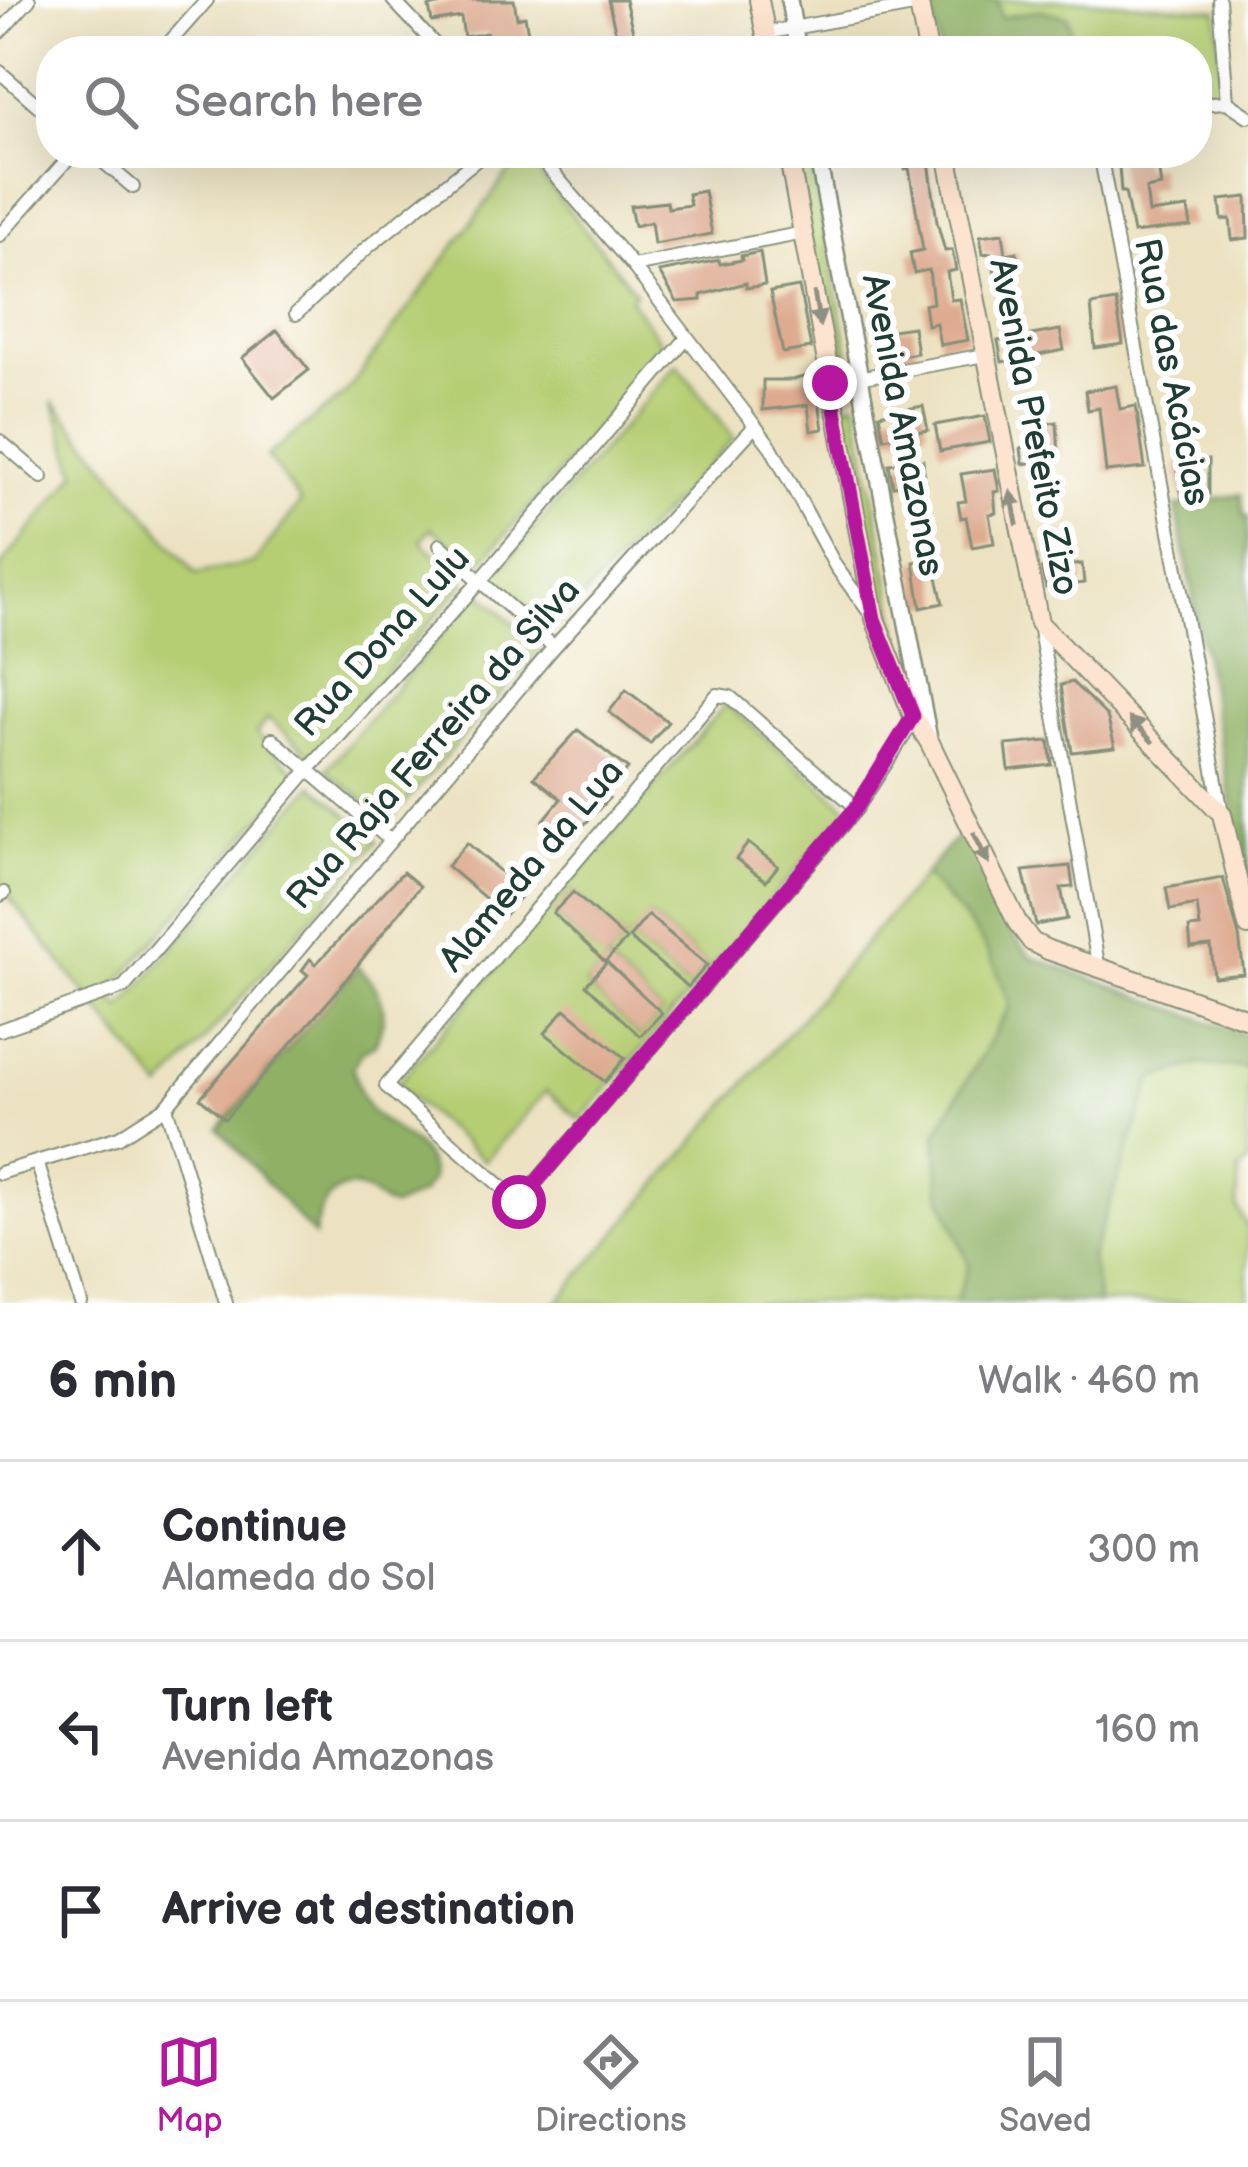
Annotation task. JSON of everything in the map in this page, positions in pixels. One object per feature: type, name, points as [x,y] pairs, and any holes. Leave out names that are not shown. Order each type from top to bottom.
[{"type":"main road","points":[[759,0],[766,36]]},
{"type":"main road","points":[[919,3],[925,36]]},
{"type":"main road","name":"Avenida Amazonas","points":[[791,168],[874,619],[918,713]]},
{"type":"main road","name":"Avenida Prefeito Zizo","points":[[950,168],[1039,623],[1222,814]]},
{"type":"main road","points":[[918,713],[1032,942],[1100,971],[1248,1019]]},
{"type":"main road","points":[[1222,814],[1248,926]]},
{"type":"street","points":[[0,32],[28,0]]},
{"type":"street","points":[[175,36],[207,0]]},
{"type":"street","points":[[393,0],[427,36]]},
{"type":"street","points":[[789,0],[795,36]]},
{"type":"street","points":[[1220,0],[1227,102]]},
{"type":"street","points":[[779,36],[794,28],[919,3]]},
{"type":"street","points":[[0,71],[36,103]]},
{"type":"street","points":[[1212,103],[1227,102],[1245,112]]},
{"type":"street","points":[[0,235],[60,168]]},
{"type":"street","points":[[111,168],[134,187]]},
{"type":"street","points":[[296,314],[369,246],[466,168]]},
{"type":"street","points":[[549,168],[633,266],[771,447],[836,567],[874,619]]},
{"type":"street","name":"Avenida Amazonas","points":[[820,168],[918,713]]},
{"type":"street","name":"Rua das Acácias","points":[[1103,168],[1222,814]]},
{"type":"street","points":[[633,266],[804,233]]},
{"type":"street","name":"Rua Dona Lulu","points":[[0,1030],[124,987],[687,338]]},
{"type":"street","points":[[830,383],[985,355]]},
{"type":"street","name":"Rua Raja Ferreira da Silva","points":[[0,1173],[119,1137],[166,1107],[554,647],[755,426]]},
{"type":"street","points":[[0,441],[42,477]]},
{"type":"street","points":[[440,544],[554,647]]},
{"type":"street","points":[[1039,623],[1100,971]]},
{"type":"street","name":"Alameda da Lua","points":[[723,694],[730,697],[856,808],[519,1202],[386,1086],[712,700],[723,694]]},
{"type":"street","points":[[856,808],[918,713]]},
{"type":"street","points":[[272,739],[390,840]]},
{"type":"street","points":[[166,1107],[226,1303]]},
{"type":"street","points":[[37,1162],[81,1303]]},
{"type":"green space","points":[[930,0],[997,0],[1001,18],[1040,10],[1068,17],[1075,36],[937,36]]},
{"type":"green space","points":[[997,0],[1085,0],[1217,10],[1222,94],[1212,96],[1212,36],[1074,36],[1040,10],[1001,18]]},
{"type":"green space","points":[[512,168],[535,168],[635,292],[630,299],[666,349],[478,566],[431,528],[421,541],[465,583],[312,756],[268,718],[256,733],[299,775],[108,994],[121,1009],[313,785],[378,841],[162,1089],[0,886],[0,567],[77,473],[53,401],[196,574],[254,563],[301,502],[267,456],[346,393]]},
{"type":"green space","points":[[796,168],[812,168],[848,352],[832,355]]},
{"type":"green space","points":[[677,364],[734,438],[553,629],[493,577]]},
{"type":"green space","points":[[856,402],[903,657],[897,655],[878,597],[842,405]]},
{"type":"green space","points":[[1241,494],[1244,516],[1248,516],[1248,890],[1176,507]]},
{"type":"green space","points":[[479,591],[540,649],[389,821],[326,770]]},
{"type":"green space","points":[[726,704],[849,809],[580,1120],[546,1091],[485,1161],[396,1085]],"holes":[[[573,892],[625,940],[606,961],[554,914]],[[649,916],[707,965],[687,987],[630,938]],[[608,962],[662,1013],[640,1036],[586,985]]]},
{"type":"green space","points":[[963,830],[1013,936],[1032,957],[1248,1036],[1248,1068],[1199,1064],[1153,1079],[1091,1256],[1099,1303],[955,1303],[969,1265],[940,1192],[936,1134],[1010,1006],[986,949],[924,875]]},
{"type":"green space","points":[[924,875],[986,949],[1010,1006],[936,1134],[940,1192],[969,1265],[955,1303],[556,1303]]},
{"type":"green space","points":[[358,967],[379,994],[383,1013],[374,1045],[363,1051],[353,1067],[359,1090],[371,1111],[417,1147],[432,1179],[422,1193],[393,1207],[362,1190],[339,1190],[322,1210],[314,1236],[219,1129]]},
{"type":"green space","points":[[1199,1064],[1248,1068],[1248,1163],[1239,1170],[1237,1207],[1248,1229],[1248,1303],[1099,1303],[1091,1256],[1153,1078]]},
{"type":"building","points":[[458,0],[514,0],[517,18],[525,16],[528,36],[464,36],[461,17],[432,22],[429,7]]},
{"type":"building","points":[[608,0],[625,0],[634,36],[616,36]]},
{"type":"building","points":[[909,168],[930,168],[937,222],[945,251],[952,250],[956,270],[947,272],[951,300],[960,299],[968,340],[940,345],[936,323],[927,325],[924,305],[933,303],[929,270],[914,273],[910,253],[923,250]]},
{"type":"building","points":[[1119,168],[1158,168],[1161,186],[1146,189],[1149,213],[1188,208],[1191,226],[1133,233],[1125,192],[1121,192]]},
{"type":"building","points":[[704,191],[712,234],[654,244],[651,222],[634,226],[630,206],[690,205],[688,194]]},
{"type":"building","points":[[1247,197],[1248,238],[1232,240],[1230,219],[1222,220],[1220,200]]},
{"type":"building","points":[[1003,233],[1006,254],[1017,252],[1020,268],[995,273],[991,253],[983,254],[980,236]]},
{"type":"building","points":[[760,252],[765,285],[746,288],[746,283],[701,295],[701,300],[677,302],[659,272],[742,260],[741,256]]},
{"type":"building","points":[[799,287],[811,348],[783,353],[770,292]]},
{"type":"building","points":[[1116,301],[1123,344],[1095,348],[1091,305]]},
{"type":"building","points":[[913,327],[917,353],[890,358],[885,331]]},
{"type":"building","points":[[277,330],[309,370],[274,398],[242,358]]},
{"type":"building","points":[[1060,330],[1064,350],[1002,362],[998,341]]},
{"type":"building","points":[[815,374],[823,429],[811,431],[808,405],[763,410],[763,380]]},
{"type":"building","points":[[1116,386],[1120,409],[1136,406],[1145,468],[1106,472],[1099,408],[1088,410],[1085,391]]},
{"type":"building","points":[[923,406],[928,430],[884,438],[879,414]]},
{"type":"building","points":[[985,416],[990,442],[940,451],[935,425]]},
{"type":"building","points":[[1057,422],[1059,458],[1023,464],[1021,448],[1033,446],[1030,426]]},
{"type":"building","points":[[923,460],[925,482],[893,486],[889,464]]},
{"type":"building","points":[[1208,460],[1208,495],[1182,499],[1177,464]]},
{"type":"building","points":[[995,469],[999,491],[994,492],[996,513],[989,514],[994,543],[972,547],[958,502],[966,501],[961,474]]},
{"type":"building","points":[[941,557],[944,572],[936,573],[943,603],[921,608],[914,562]]},
{"type":"building","points":[[1082,564],[1084,583],[1046,588],[1042,569]]},
{"type":"building","points":[[1072,682],[1107,716],[1115,747],[1072,752],[1061,685]]},
{"type":"building","points":[[626,690],[668,722],[650,744],[609,712]]},
{"type":"building","points":[[578,730],[628,769],[606,796],[609,798],[569,841],[543,821],[561,799],[534,777]]},
{"type":"building","points":[[1049,741],[1052,765],[1009,770],[1006,745]]},
{"type":"building","points":[[467,843],[524,892],[505,915],[447,866]]},
{"type":"building","points":[[748,843],[778,866],[766,881],[736,859]]},
{"type":"building","points":[[1070,866],[1073,887],[1061,888],[1067,919],[1036,925],[1023,871]]},
{"type":"building","points":[[403,872],[420,886],[334,995],[225,1119],[200,1098],[308,975],[302,970],[310,959],[316,964]]},
{"type":"building","points":[[1223,878],[1244,974],[1214,977],[1211,946],[1191,948],[1189,928],[1200,927],[1197,905],[1170,910],[1166,888]]},
{"type":"building","points":[[573,892],[626,940],[605,962],[553,913]]},
{"type":"building","points":[[648,915],[707,965],[688,987],[629,938]]},
{"type":"building","points":[[607,962],[662,1013],[640,1036],[586,985]]},
{"type":"building","points":[[565,1009],[625,1058],[605,1082],[545,1033]]},
{"type":"route","points":[[519,1202],[856,808],[913,716],[874,619],[830,383]]}]
